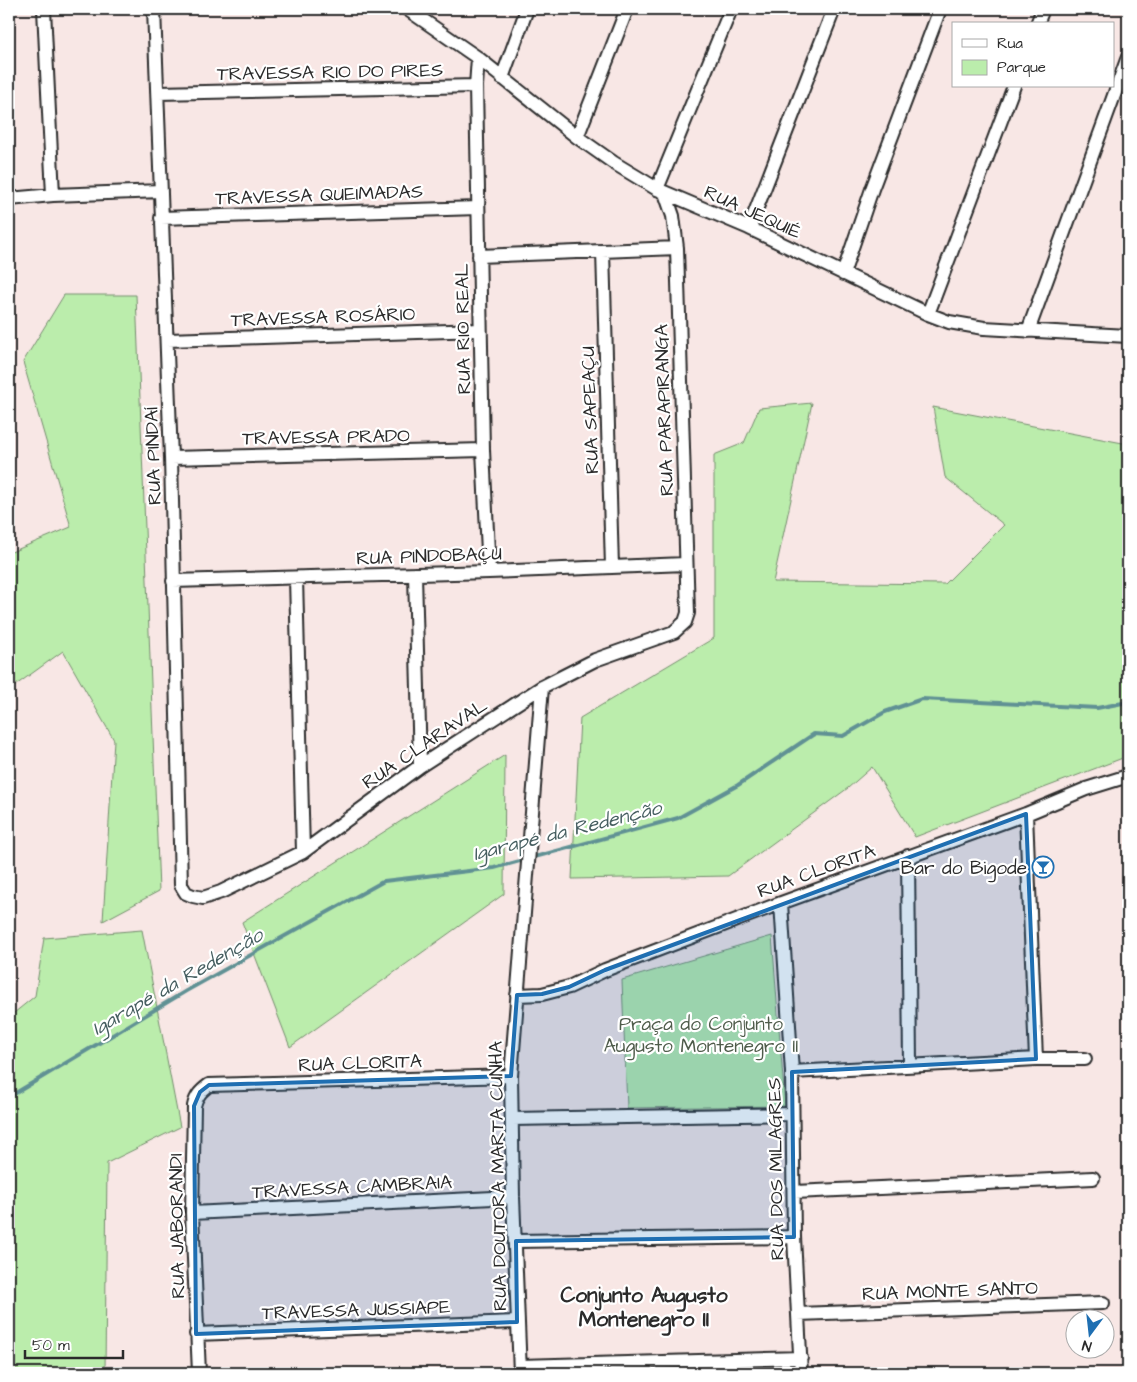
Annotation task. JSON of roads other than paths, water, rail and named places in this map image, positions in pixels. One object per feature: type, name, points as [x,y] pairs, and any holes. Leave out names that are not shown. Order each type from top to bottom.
[{"type":"street","points":[[44,9],[53,195]]},
{"type":"street","name":"RUA PINDAÍ","points":[[154,9],[171,458],[181,885],[186,893],[193,896]]},
{"type":"street","name":"RUA JEQUIÉ","points":[[407,9],[425,14],[577,137],[614,163],[661,191],[749,228],[928,314],[949,322],[984,328],[1127,333]]},
{"type":"street","points":[[502,78],[528,9]]},
{"type":"street","points":[[577,137],[627,9]]},
{"type":"street","points":[[661,191],[731,9]]},
{"type":"street","points":[[749,228],[834,9]]},
{"type":"street","points":[[843,274],[872,190],[940,9]]},
{"type":"street","points":[[1039,22],[1043,9]]},
{"type":"street","points":[[1028,330],[1128,57]]},
{"type":"street","points":[[476,86],[478,58]]},
{"type":"street","name":"TRAVESSA RIO DO PIRES","points":[[158,93],[476,86]]},
{"type":"street","name":"RUA RIO REAL","points":[[476,86],[483,450],[489,572]]},
{"type":"street","points":[[928,314],[1013,88]]},
{"type":"street","points":[[9,199],[161,190]]},
{"type":"street","name":"RUA PARAPIRANGA","points":[[661,191],[673,216],[677,248],[685,564],[688,612],[682,627]]},
{"type":"street","name":"TRAVESSA QUEIMADAS","points":[[161,218],[478,208]]},
{"type":"street","points":[[479,256],[677,248]]},
{"type":"street","name":"RUA SAPEAÇU","points":[[603,252],[612,567]]},
{"type":"street","name":"TRAVESSA ROSÁRIO","points":[[167,340],[480,330]]},
{"type":"street","name":"TRAVESSA PRADO","points":[[171,458],[483,450]]},
{"type":"street","name":"RUA PINDOBAÇU","points":[[173,581],[685,564]]},
{"type":"street","points":[[415,574],[420,766]]},
{"type":"street","points":[[296,578],[303,852]]},
{"type":"street","name":"RUA CLARAVAL","points":[[193,896],[202,898],[221,892],[303,852],[420,766],[542,687],[595,660],[674,632],[682,627]]},
{"type":"street","name":"RUA DOUTORA MARTA CUNHA","points":[[520,1370],[513,1197],[511,1076],[542,687]]},
{"type":"street","name":"RUA CLORITA","points":[[517,995],[542,994],[562,990],[606,970],[781,903],[1026,814],[1086,789],[1128,776]]},
{"type":"street","points":[[1026,814],[1036,1059]]},
{"type":"street","points":[[908,856],[910,1065]]},
{"type":"street","name":"RUA DOS MILAGRES","points":[[781,903],[792,1072],[795,1192],[794,1237],[801,1373]]},
{"type":"street","points":[[792,1072],[1036,1059],[1085,1059]]},
{"type":"street","name":"RUA CLORITA","points":[[209,1085],[511,1076]]},
{"type":"street","name":"RUA JABORANDI","points":[[199,1373],[192,1212],[194,1106],[195,1099],[200,1092],[209,1085]]},
{"type":"street","points":[[512,1119],[792,1114]]},
{"type":"street","points":[[795,1192],[1093,1178]]},
{"type":"street","name":"TRAVESSA CAMBRAIA","points":[[192,1212],[513,1197]]},
{"type":"street","points":[[516,1241],[794,1237]]},
{"type":"street","name":"RUA MONTE SANTO","points":[[798,1314],[1103,1303]]},
{"type":"street","name":"TRAVESSA JUSSIAPE","points":[[196,1334],[518,1322]]},
{"type":"street","points":[[520,1370],[800,1358]]},
{"type":"waterway","name":"Igarapé da Redenção","points":[[9,1097],[186,991],[384,881],[494,868],[678,818],[738,785],[814,734],[843,736],[885,712],[922,699],[1097,708],[1128,702]]},
{"type":"place","name":"Bar do Bigode","points":[[1043,867]]},
{"type":"district","name":"Conjunto Augusto Montenegro II","points":[[644,1307]]},
{"type":"park label","name":"Praça do Conjunto Augusto Montenegro II","points":[[701,1034]]}]
